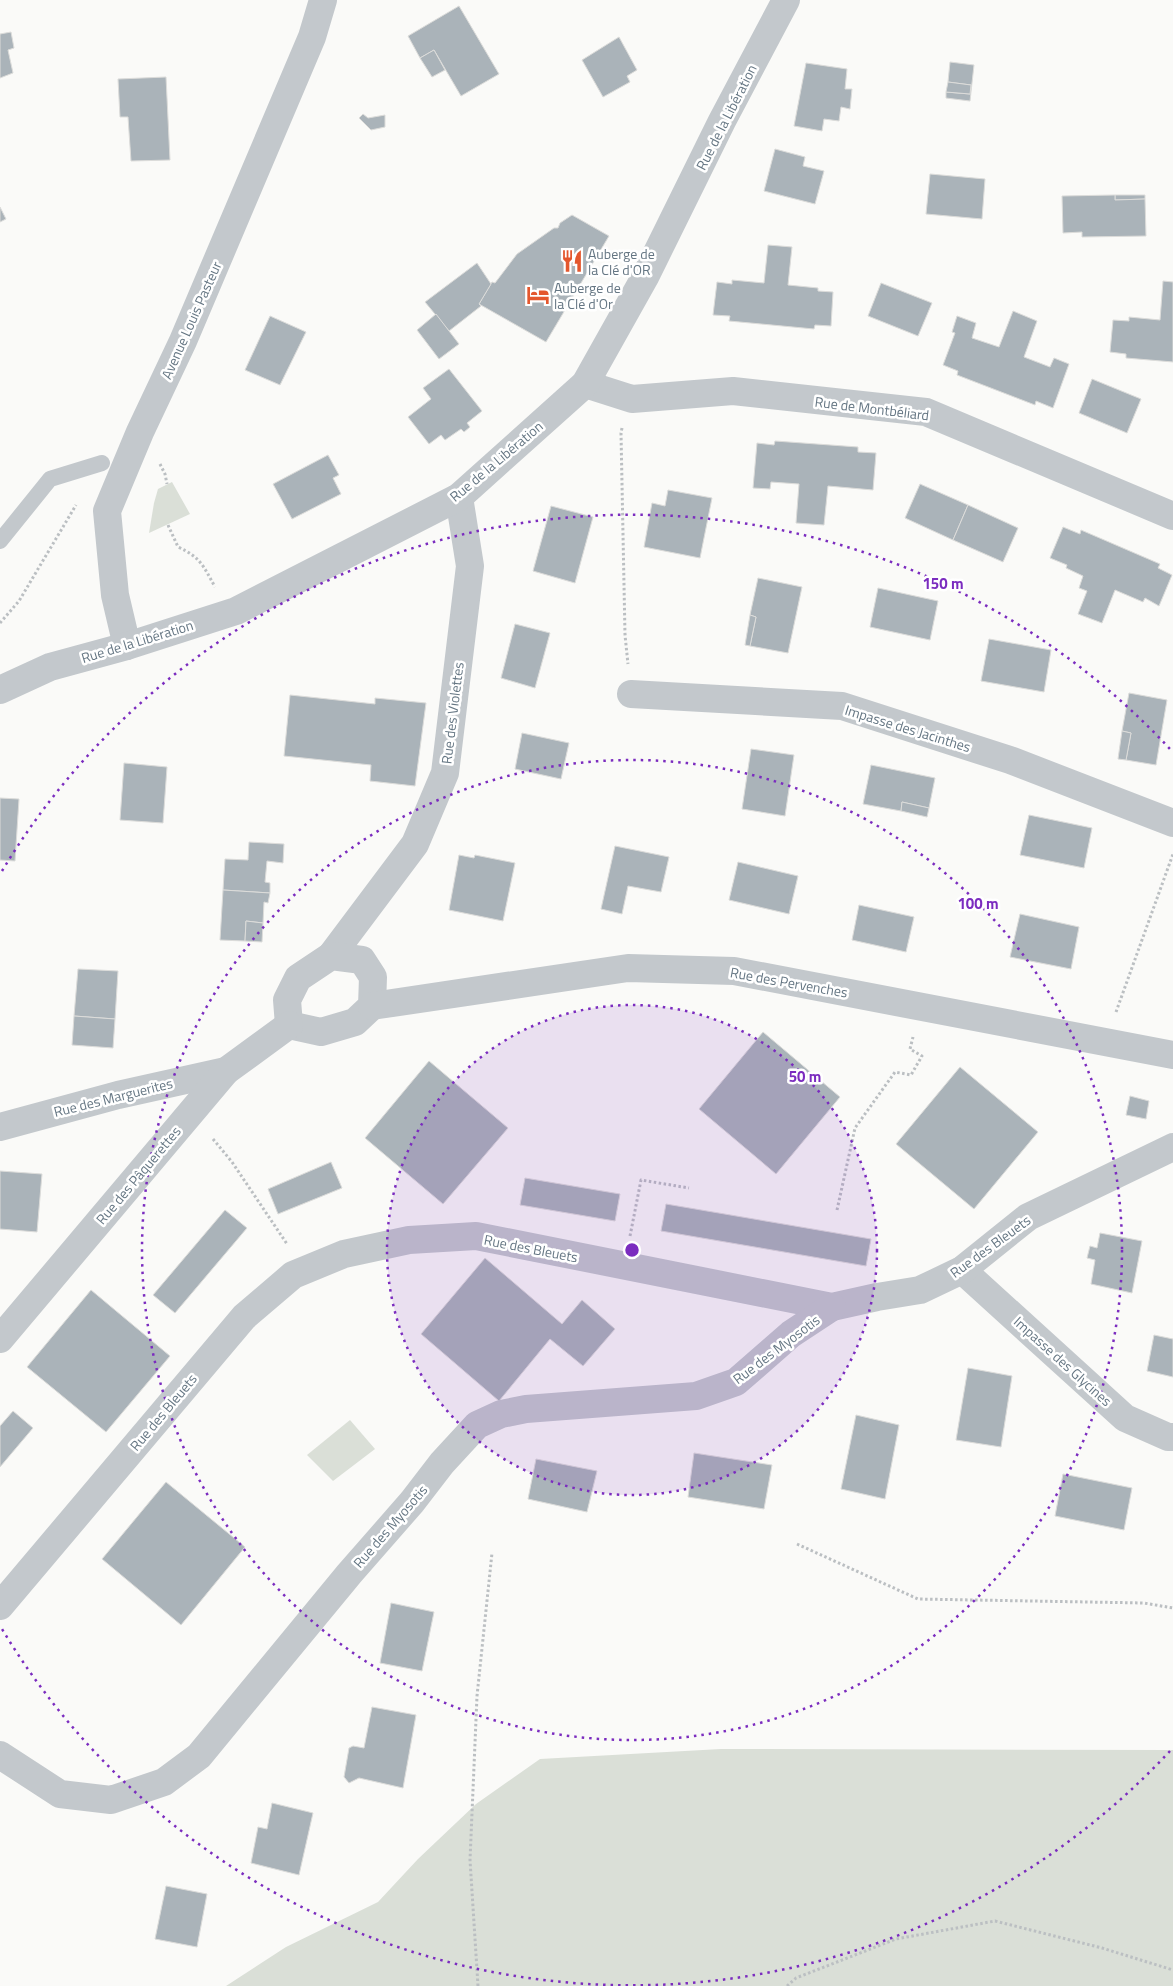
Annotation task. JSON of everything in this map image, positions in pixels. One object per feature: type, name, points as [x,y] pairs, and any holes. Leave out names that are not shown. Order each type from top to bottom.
[{"type":"street","name":"Avenue Louis Pasteur","points":[[127,646],[115,595],[106,511],[203,295],[312,37],[323,0]]},
{"type":"street","name":"Rue de la Libération","points":[[0,690],[50,667],[127,646],[236,611],[459,497],[585,384],[645,277],[722,121],[786,0]]},
{"type":"street","name":"Rue de Montbéliard","points":[[585,384],[632,399],[733,391],[926,412],[1173,516]]},
{"type":"street","name":"Rue des Violettes","points":[[331,956],[415,844],[445,773],[470,566],[459,497]]},
{"type":"street","name":"Impasse des Jacinthes","points":[[630,694],[842,706],[1010,760],[1173,823]]},
{"type":"street","points":[[331,956],[362,960],[373,977],[372,1006],[355,1022],[320,1032],[288,1025],[287,1000],[298,978],[331,956]]},
{"type":"street","name":"Rue des Pervenches","points":[[372,1006],[628,968],[734,970],[1173,1055]]},
{"type":"street","name":"Rue des Pâquerettes","points":[[0,1339],[226,1071],[288,1025]]},
{"type":"street","name":"Rue des Marguerites","points":[[0,1127],[118,1095],[226,1071]]},
{"type":"street","name":"Rue des Bleuets","points":[[0,1606],[244,1317],[293,1274],[344,1254],[409,1240],[476,1236],[832,1308],[920,1290],[962,1270],[1028,1217],[1173,1148]]},
{"type":"street","name":"Impasse des Glycines","points":[[962,1270],[1126,1418],[1168,1437],[1173,1437]]},
{"type":"street","name":"Rue des Myosotis","points":[[0,1755],[60,1794],[111,1800],[164,1782],[199,1756],[349,1574],[412,1502],[442,1463],[477,1425],[501,1414],[526,1409],[696,1396],[736,1382],[791,1334],[832,1308]]},
{"type":"lane","points":[[0,540],[50,479],[102,463]]},
{"type":"path","points":[[630,694],[625,634],[621,433],[632,399]]},
{"type":"path","points":[[158,459],[165,474],[167,484]]},
{"type":"path","points":[[0,623],[19,601],[76,505]]},
{"type":"path","points":[[168,524],[178,546],[194,554],[204,566],[216,589]]},
{"type":"path","points":[[1102,1042],[1122,999],[1173,853]]},
{"type":"path","points":[[837,1210],[855,1128],[895,1072],[911,1075],[922,1056],[910,1049],[914,1029]]},
{"type":"path","points":[[213,1139],[232,1162],[304,1270]]},
{"type":"path","points":[[623,1266],[641,1180],[689,1188]]},
{"type":"path","points":[[797,1544],[918,1598],[1144,1603],[1173,1608]]},
{"type":"path","points":[[478,1986],[470,1860],[477,1696],[492,1553]]},
{"type":"path","points":[[787,1986],[796,1978],[896,1938],[994,1922],[1102,1948],[1173,1970]]},
{"type":"shaded area","points":[[172,482],[190,514],[149,533],[158,489]]},
{"type":"shaded area","points":[[350,1420],[375,1449],[333,1481],[307,1455]]},
{"type":"shaded area","points":[[721,1749],[1173,1750],[1173,1986],[226,1986],[286,1947],[378,1902],[418,1859],[476,1804],[540,1759]]},
{"type":"building","points":[[459,6],[499,74],[461,96],[434,50],[420,58],[408,36]]},
{"type":"building","points":[[11,32],[14,48],[8,50],[13,73],[0,78],[0,34]]},
{"type":"building","points":[[619,37],[637,70],[627,76],[630,82],[603,97],[582,60]]},
{"type":"building","points":[[434,50],[445,70],[432,77],[420,58]]},
{"type":"building","points":[[950,62],[974,65],[970,101],[946,98],[946,92],[970,94],[971,85],[948,82]]},
{"type":"building","points":[[806,63],[847,69],[845,89],[852,89],[850,109],[841,107],[839,121],[824,119],[822,131],[794,126]]},
{"type":"building","points":[[166,77],[170,160],[131,161],[128,117],[120,117],[118,79]]},
{"type":"building","points":[[948,82],[971,85],[970,94],[946,92]]},
{"type":"building","points":[[363,114],[368,118],[385,115],[385,127],[371,130],[359,118]]},
{"type":"building","points":[[775,149],[805,157],[803,166],[824,171],[815,204],[764,191]]},
{"type":"building","points":[[930,174],[985,179],[982,219],[926,214]]},
{"type":"building","points":[[1115,195],[1145,195],[1145,199],[1115,200]]},
{"type":"building","points":[[1115,195],[1115,200],[1145,199],[1146,236],[1082,237],[1082,232],[1063,233],[1062,196]]},
{"type":"building","points":[[0,207],[6,219],[0,222]]},
{"type":"building","points":[[572,215],[609,236],[546,342],[479,304],[492,282],[495,283],[517,254],[554,228],[558,228],[560,223]]},
{"type":"building","points":[[768,245],[792,247],[788,285],[818,288],[818,291],[833,292],[831,326],[815,325],[814,329],[729,321],[730,316],[713,315],[717,282],[732,284],[732,280],[764,283]]},
{"type":"building","points":[[477,263],[491,284],[479,304],[481,306],[449,331],[425,302]]},
{"type":"building","points":[[1163,281],[1173,282],[1173,362],[1126,358],[1126,354],[1110,352],[1113,320],[1129,321],[1129,317],[1160,320]]},
{"type":"building","points":[[881,283],[932,303],[918,336],[868,316]]},
{"type":"building","points":[[1013,311],[1037,321],[1024,357],[1050,367],[1054,358],[1069,364],[1053,408],[1036,401],[1035,405],[957,375],[958,371],[943,365],[955,333],[952,332],[957,316],[976,323],[972,338],[999,347]]},
{"type":"building","points":[[436,314],[459,344],[439,359],[417,330]]},
{"type":"building","points":[[270,316],[306,332],[280,385],[245,370]]},
{"type":"building","points":[[449,369],[482,411],[467,423],[470,427],[464,432],[461,429],[445,440],[441,435],[429,444],[408,417],[431,399],[423,388]]},
{"type":"building","points":[[1092,379],[1141,399],[1127,433],[1079,413]]},
{"type":"building","points":[[775,441],[858,447],[858,452],[876,453],[873,490],[828,486],[824,525],[796,523],[799,484],[771,482],[770,489],[753,488],[757,443],[774,445]]},
{"type":"building","points":[[328,455],[339,475],[333,478],[341,494],[292,519],[273,484]]},
{"type":"building","points":[[920,484],[968,505],[953,540],[905,518]]},
{"type":"building","points":[[668,490],[712,498],[700,558],[644,547],[652,503],[665,506]]},
{"type":"building","points":[[968,505],[1018,528],[1003,562],[953,540]]},
{"type":"building","points":[[551,506],[593,517],[575,583],[533,571]]},
{"type":"building","points":[[1063,527],[1080,534],[1081,530],[1160,564],[1158,568],[1172,575],[1159,606],[1145,598],[1143,602],[1115,590],[1102,623],[1078,614],[1087,591],[1079,588],[1083,576],[1066,568],[1067,565],[1050,558]]},
{"type":"building","points":[[758,578],[802,587],[788,653],[750,646],[756,617],[750,615]]},
{"type":"building","points":[[878,588],[938,601],[930,640],[870,627]]},
{"type":"building","points":[[750,615],[756,617],[750,646],[745,645]]},
{"type":"building","points":[[515,624],[550,633],[535,688],[501,678]]},
{"type":"building","points":[[989,639],[1051,650],[1044,692],[981,681]]},
{"type":"building","points":[[1129,693],[1167,700],[1156,765],[1126,760],[1131,733],[1122,731]]},
{"type":"building","points":[[290,695],[375,704],[375,698],[426,703],[415,786],[370,781],[371,765],[284,756]]},
{"type":"building","points":[[1122,731],[1131,733],[1126,760],[1118,759]]},
{"type":"building","points":[[522,733],[569,743],[561,779],[515,769]]},
{"type":"building","points":[[751,749],[794,755],[785,816],[742,809]]},
{"type":"building","points":[[124,763],[167,767],[163,823],[120,820]]},
{"type":"building","points":[[871,765],[935,778],[929,808],[902,802],[901,811],[863,804]]},
{"type":"building","points":[[0,798],[19,799],[15,861],[0,860]]},
{"type":"building","points":[[902,802],[929,808],[927,817],[901,811]]},
{"type":"building","points":[[1029,815],[1092,828],[1084,868],[1020,855]]},
{"type":"building","points":[[249,842],[284,844],[283,863],[267,861],[265,882],[270,883],[270,893],[223,890],[225,859],[248,860]]},
{"type":"building","points":[[615,846],[669,857],[661,892],[628,886],[622,914],[601,909]]},
{"type":"building","points":[[459,855],[474,858],[475,855],[515,863],[503,921],[449,910]]},
{"type":"building","points":[[738,862],[798,876],[789,914],[729,900]]},
{"type":"building","points":[[223,890],[270,893],[268,903],[264,902],[263,923],[246,921],[245,941],[220,940]]},
{"type":"building","points":[[859,905],[914,917],[906,952],[852,940]]},
{"type":"building","points":[[1020,914],[1079,927],[1071,969],[1010,957]]},
{"type":"building","points":[[246,921],[263,923],[262,942],[245,941]]},
{"type":"building","points":[[78,969],[118,971],[115,1019],[74,1016]]},
{"type":"building","points":[[74,1016],[115,1019],[113,1048],[72,1045]]},
{"type":"building","points":[[763,1032],[840,1097],[776,1174],[699,1109]]},
{"type":"building","points":[[429,1061],[508,1128],[443,1204],[365,1138]]},
{"type":"building","points":[[960,1067],[1038,1132],[974,1209],[896,1144]]},
{"type":"building","points":[[1130,1096],[1149,1101],[1146,1119],[1126,1115]]},
{"type":"building","points":[[331,1162],[342,1188],[278,1214],[268,1189]]},
{"type":"building","points":[[0,1171],[42,1174],[37,1232],[0,1229]]},
{"type":"building","points":[[525,1178],[620,1194],[615,1221],[520,1205]]},
{"type":"building","points":[[666,1204],[871,1239],[866,1266],[661,1231]]},
{"type":"building","points":[[225,1210],[247,1228],[175,1313],[153,1295]]},
{"type":"building","points":[[1100,1233],[1142,1241],[1132,1293],[1091,1284],[1095,1260],[1087,1258],[1090,1246],[1097,1248]]},
{"type":"building","points":[[485,1258],[562,1324],[582,1300],[615,1329],[583,1366],[550,1339],[499,1401],[421,1334]]},
{"type":"building","points":[[91,1290],[170,1356],[106,1432],[27,1367]]},
{"type":"building","points":[[1154,1335],[1173,1339],[1173,1377],[1147,1371]]},
{"type":"building","points":[[968,1368],[1012,1376],[1001,1447],[956,1440]]},
{"type":"building","points":[[13,1411],[33,1428],[0,1467],[0,1426]]},
{"type":"building","points":[[856,1415],[899,1425],[885,1499],[841,1489]]},
{"type":"building","points":[[694,1453],[772,1465],[764,1509],[688,1497]]},
{"type":"building","points":[[536,1459],[597,1471],[587,1512],[528,1499]]},
{"type":"building","points":[[1063,1474],[1132,1488],[1124,1530],[1055,1516]]},
{"type":"building","points":[[166,1482],[245,1547],[181,1625],[102,1559]]},
{"type":"building","points":[[391,1603],[434,1612],[422,1671],[380,1663]]},
{"type":"building","points":[[372,1707],[416,1715],[403,1788],[359,1778],[349,1783],[344,1777],[349,1748],[353,1746],[364,1748]]},
{"type":"building","points":[[272,1803],[313,1813],[299,1875],[251,1863],[258,1827],[267,1829]]},
{"type":"building","points":[[166,1886],[207,1894],[197,1947],[155,1939]]},
{"type":"place","name":"Auberge de la Clé d'OR","points":[[572,261]]},
{"type":"place","name":"Auberge de la Clé d'Or","points":[[538,295]]}]
